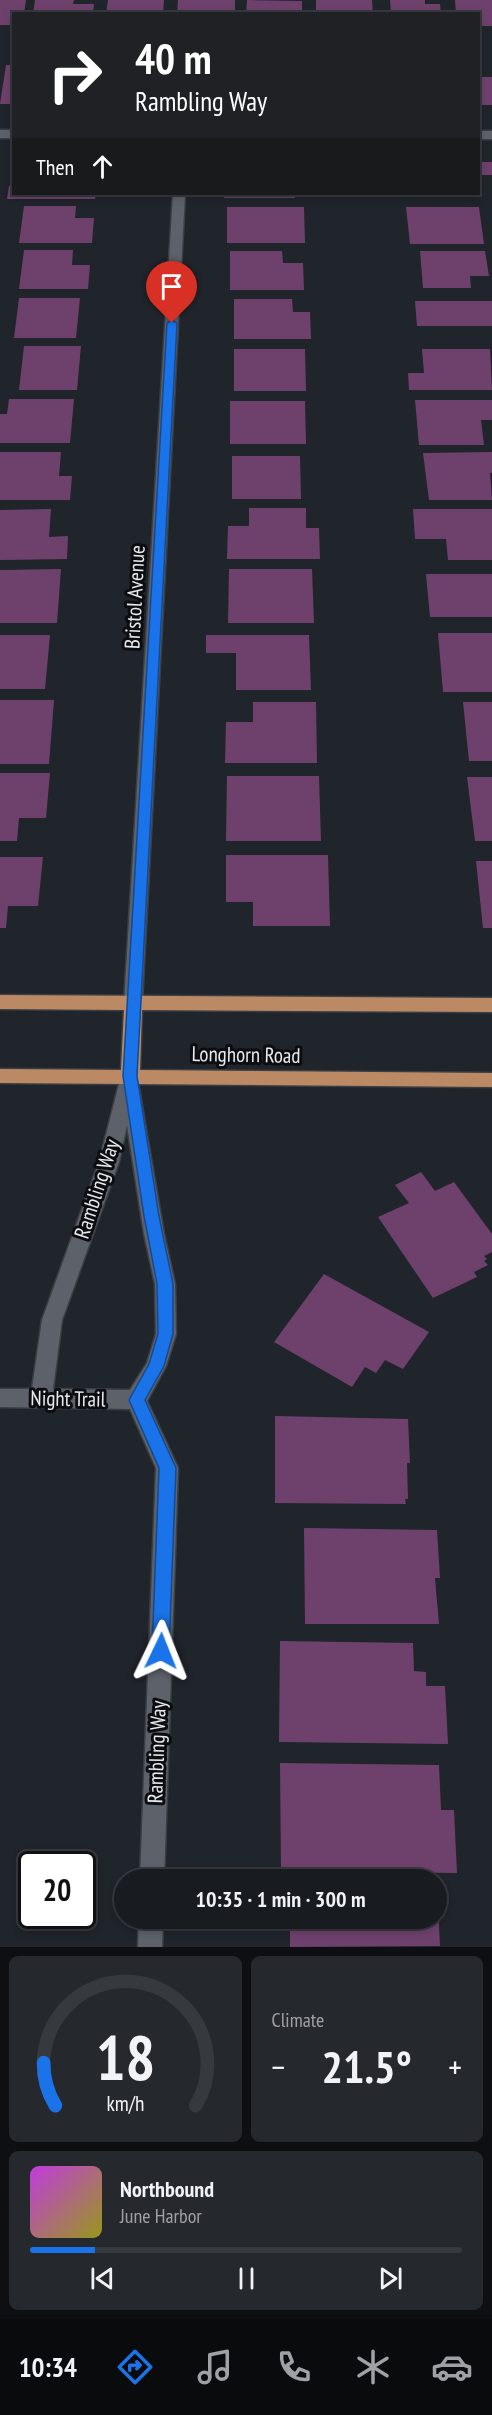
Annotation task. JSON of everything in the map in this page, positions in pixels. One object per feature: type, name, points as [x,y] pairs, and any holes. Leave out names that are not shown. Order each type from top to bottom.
[{"type":"main road","points":[[0,1002],[492,1005]]},
{"type":"main road","points":[[130,1076],[133,1003]]},
{"type":"main road","name":"Longhorn Road","points":[[0,1076],[492,1080]]},
{"type":"street","name":"Bristol Avenue","points":[[133,1003],[178,195]]},
{"type":"street","name":"Rambling Way","points":[[41,1398],[52,1320],[109,1162],[130,1076]]},
{"type":"street","name":"Rambling Way","points":[[130,1076],[144,1173],[165,1284],[166,1334],[156,1366],[136,1400],[167,1468],[152,1869]]},
{"type":"street","name":"Night Trail","points":[[0,1398],[136,1400]]},
{"type":"street","points":[[150,1947],[151,1929]]},
{"type":"building","points":[[0,0],[26,0],[24,12],[12,12],[12,25],[0,25]]},
{"type":"building","points":[[35,0],[74,0],[73,4],[94,4],[93,12],[33,12]]},
{"type":"building","points":[[108,0],[164,0],[163,12],[106,12]]},
{"type":"building","points":[[178,0],[235,0],[235,12],[177,12]]},
{"type":"building","points":[[247,0],[302,1],[302,12],[246,12]]},
{"type":"building","points":[[316,0],[372,0],[373,12],[316,12]]},
{"type":"building","points":[[390,0],[425,0],[425,4],[440,4],[441,12],[391,12]]},
{"type":"building","points":[[455,0],[492,0],[492,26],[480,26],[480,12],[456,12]]},
{"type":"building","points":[[6,65],[12,65],[12,104],[0,104]]},
{"type":"building","points":[[480,77],[492,77],[492,105],[480,105]]},
{"type":"building","points":[[480,162],[492,162],[492,175],[480,175]]},
{"type":"building","points":[[9,186],[12,186],[12,195],[96,195],[95,199],[7,199]]},
{"type":"building","points":[[224,195],[295,195],[295,198],[224,198]]},
{"type":"building","points":[[24,206],[76,206],[75,218],[94,218],[92,243],[19,243]]},
{"type":"building","points":[[227,207],[304,207],[305,243],[227,243]]},
{"type":"building","points":[[406,207],[479,207],[484,244],[410,244]]},
{"type":"building","points":[[24,250],[73,250],[72,265],[90,265],[88,289],[19,289]]},
{"type":"building","points":[[230,251],[282,251],[283,263],[303,263],[304,290],[230,290]]},
{"type":"building","points":[[420,251],[485,251],[489,276],[470,276],[471,288],[423,288]]},
{"type":"building","points":[[19,298],[80,298],[76,338],[14,338]]},
{"type":"building","points":[[234,299],[292,299],[293,312],[310,312],[311,339],[234,339]]},
{"type":"building","points":[[415,301],[492,301],[492,326],[417,326]]},
{"type":"building","points":[[24,346],[81,346],[77,390],[19,390]]},
{"type":"building","points":[[234,349],[305,349],[306,391],[234,391]]},
{"type":"building","points":[[422,349],[490,349],[492,390],[409,390],[408,373],[424,373]]},
{"type":"building","points":[[9,399],[74,399],[70,443],[0,443],[0,414],[7,414]]},
{"type":"building","points":[[415,400],[492,400],[492,420],[481,420],[484,445],[419,445]]},
{"type":"building","points":[[230,401],[305,401],[306,444],[230,444]]},
{"type":"building","points":[[0,452],[61,452],[59,476],[72,476],[70,500],[0,500]]},
{"type":"building","points":[[492,452],[492,473],[490,473],[492,500],[429,500],[423,453]]},
{"type":"building","points":[[232,456],[300,456],[301,499],[232,499]]},
{"type":"building","points":[[249,508],[306,508],[306,528],[319,528],[320,559],[227,559],[228,526],[249,526]]},
{"type":"building","points":[[51,509],[49,537],[68,536],[67,559],[0,560],[0,510]]},
{"type":"building","points":[[413,509],[492,509],[492,560],[448,560],[446,539],[415,539]]},
{"type":"building","points":[[61,569],[57,623],[0,623],[0,570]]},
{"type":"building","points":[[229,569],[312,569],[314,623],[228,623]]},
{"type":"building","points":[[426,574],[492,574],[492,617],[430,617]]},
{"type":"building","points":[[438,633],[492,633],[492,692],[443,692]]},
{"type":"building","points":[[0,635],[50,635],[45,689],[0,689]]},
{"type":"building","points":[[206,635],[309,635],[311,690],[236,690],[236,653],[206,653]]},
{"type":"building","points":[[0,700],[54,700],[49,764],[0,764]]},
{"type":"building","points":[[253,702],[316,702],[317,763],[225,763],[226,722],[253,722]]},
{"type":"building","points":[[463,702],[492,702],[492,761],[469,761]]},
{"type":"building","points":[[0,773],[50,773],[46,818],[19,818],[17,841],[0,841]]},
{"type":"building","points":[[227,776],[319,776],[321,841],[226,841]]},
{"type":"building","points":[[467,777],[492,777],[492,841],[475,841]]},
{"type":"building","points":[[226,855],[328,855],[330,926],[253,926],[253,902],[226,902]]},
{"type":"building","points":[[0,857],[43,857],[38,906],[8,906],[6,928],[0,928]]},
{"type":"building","points":[[476,861],[492,861],[492,928],[483,928]]},
{"type":"building","points":[[421,1172],[435,1191],[454,1182],[492,1234],[492,1252],[484,1256],[487,1259],[484,1261],[488,1265],[474,1272],[477,1277],[433,1298],[378,1217],[409,1203],[395,1185]]},
{"type":"building","points":[[324,1274],[429,1332],[403,1369],[385,1360],[376,1373],[365,1367],[352,1387],[274,1342]]},
{"type":"building","points":[[275,1416],[408,1419],[410,1463],[407,1463],[408,1499],[405,1499],[406,1504],[275,1503]]},
{"type":"building","points":[[304,1528],[437,1530],[440,1578],[435,1578],[439,1624],[305,1624]]},
{"type":"building","points":[[280,1641],[413,1643],[414,1671],[426,1672],[426,1686],[445,1686],[448,1744],[279,1742]]},
{"type":"building","points":[[280,1763],[439,1765],[441,1810],[454,1810],[457,1873],[447,1873],[447,1869],[281,1869]]},
{"type":"building","points":[[290,1929],[439,1929],[440,1946],[290,1947]]},
{"type":"route","points":[[161,1651],[167,1468],[136,1400],[156,1366],[166,1334],[165,1284],[142,1163],[130,1076],[172,323]]}]
